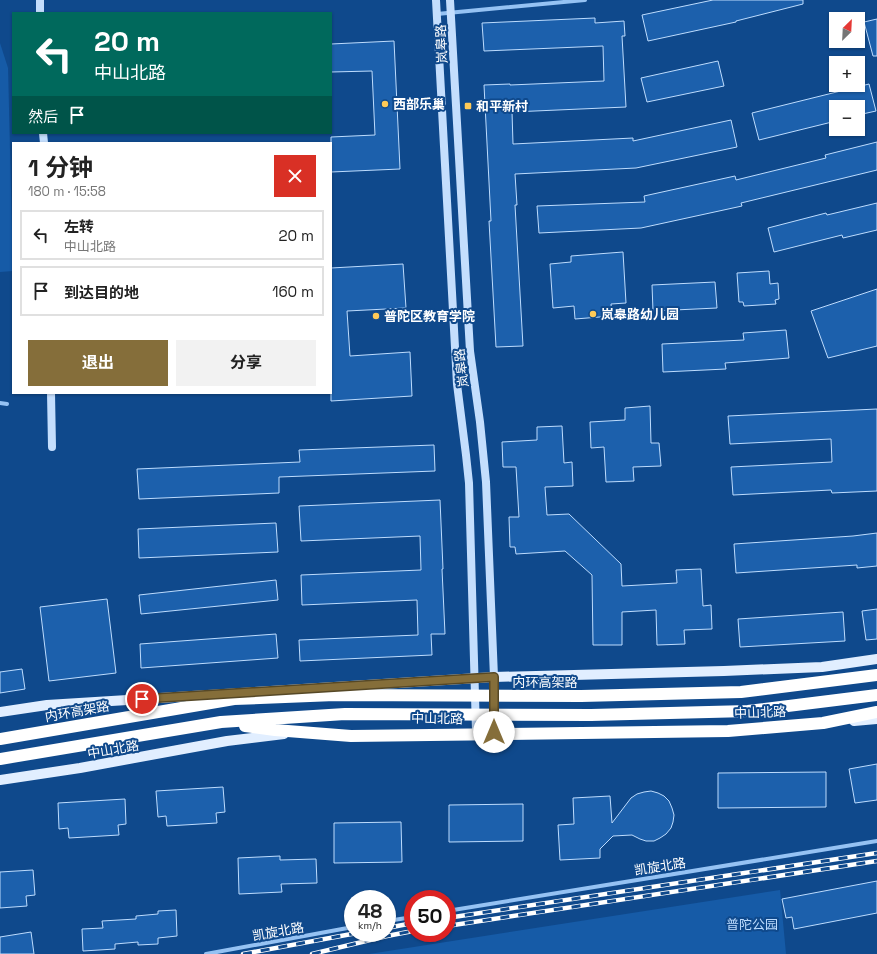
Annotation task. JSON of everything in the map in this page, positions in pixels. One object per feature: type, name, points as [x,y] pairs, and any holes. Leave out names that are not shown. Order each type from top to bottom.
[{"type":"highway","name":"内环高架路","points":[[0,739],[234,699],[335,695],[581,696],[741,692],[877,675]]},
{"type":"highway","points":[[0,759],[220,722],[345,714],[592,715],[748,711],[877,695]]},
{"type":"highway","points":[[220,722],[275,730],[351,736],[728,731],[823,723],[877,712]]},
{"type":"main road","points":[[40,0],[40,12]]},
{"type":"main road","name":"岚皋路","points":[[436,0],[457,384],[469,483],[476,731]]},
{"type":"main road","name":"岚皋路","points":[[450,0],[470,350],[480,422],[486,482],[494,677],[494,732]]},
{"type":"main road","points":[[51,394],[52,447]]},
{"type":"main road","points":[[0,712],[47,705],[475,678],[822,668],[877,659]]},
{"type":"main road","name":"中山北路","points":[[0,780],[80,768],[227,741],[279,734],[336,730],[494,732],[643,730],[862,721],[877,719]]},
{"type":"street","points":[[437,14],[586,0]]},
{"type":"street","points":[[0,403],[6,404]]},
{"type":"street","name":"凯旋北路","points":[[456,910],[877,841]]},
{"type":"street","name":"凯旋北路","points":[[206,954],[344,929]]},
{"type":"green space","points":[[0,43],[8,68],[12,271],[0,272]]},
{"type":"green space","name":"普陀公园","points":[[780,890],[786,954],[369,954],[446,942],[456,942],[456,940]]},
{"type":"building","points":[[713,0],[803,0],[803,4],[736,22],[648,41],[642,15]]},
{"type":"building","points":[[595,18],[595,23],[624,21],[625,36],[622,36],[626,107],[512,112],[513,144],[633,138],[633,141],[731,120],[737,147],[636,168],[515,174],[517,205],[515,205],[523,346],[496,347],[489,221],[491,221],[484,85],[604,81],[603,46],[484,51],[482,23]]},
{"type":"building","points":[[877,19],[877,56],[873,56],[865,22]]},
{"type":"building","name":"西部乐巢","points":[[394,41],[400,169],[332,172],[331,137],[375,135],[372,71],[332,72],[332,44]]},
{"type":"building","points":[[718,61],[724,86],[647,102],[641,78]]},
{"type":"building","points":[[869,84],[876,111],[865,113],[865,100],[829,100],[829,123],[759,140],[752,113],[837,92],[865,92],[865,85]]},
{"type":"building","points":[[877,142],[877,170],[741,203],[742,206],[641,228],[539,233],[537,206],[645,202],[644,196],[735,176],[736,180],[826,158],[825,155]]},
{"type":"building","points":[[877,203],[877,230],[843,238],[842,235],[774,252],[768,228],[826,213],[827,215]]},
{"type":"building","points":[[623,252],[626,303],[611,304],[612,316],[575,319],[574,306],[553,308],[550,264],[571,262],[571,256]]},
{"type":"building","points":[[403,264],[406,308],[347,311],[350,356],[410,352],[412,396],[331,401],[332,268]]},
{"type":"building","points":[[769,271],[770,284],[778,283],[779,299],[775,300],[776,304],[744,306],[743,302],[739,302],[737,273]]},
{"type":"building","points":[[715,282],[717,308],[653,311],[652,285]]},
{"type":"building","points":[[877,289],[877,346],[828,358],[811,311]]},
{"type":"building","points":[[786,330],[789,358],[725,363],[726,369],[663,372],[662,344],[744,340],[743,333]]},
{"type":"building","points":[[650,406],[651,443],[659,443],[661,466],[633,467],[634,481],[606,482],[604,447],[591,448],[590,422],[625,420],[625,408]]},
{"type":"building","points":[[877,409],[877,491],[832,493],[831,490],[733,495],[731,467],[832,462],[831,439],[730,444],[728,416]]},
{"type":"building","points":[[562,426],[564,463],[572,462],[573,486],[545,487],[547,515],[569,514],[621,564],[622,586],[677,583],[676,570],[701,569],[703,606],[711,605],[712,629],[684,630],[685,644],[657,645],[656,610],[622,612],[622,645],[593,645],[592,575],[565,551],[516,554],[515,547],[510,547],[509,517],[519,517],[516,467],[503,467],[502,442],[537,440],[537,427]]},
{"type":"building","points":[[434,445],[435,471],[279,477],[279,493],[139,499],[137,469],[300,462],[299,450]]},
{"type":"building","points":[[440,500],[445,634],[431,634],[432,655],[300,661],[299,640],[418,635],[417,600],[302,605],[301,575],[421,570],[420,536],[301,541],[299,506]]},
{"type":"building","points":[[276,523],[278,552],[139,558],[138,529]]},
{"type":"building","points":[[877,533],[877,566],[857,568],[857,565],[736,573],[734,544]]},
{"type":"building","points":[[276,580],[278,600],[141,614],[139,595]]},
{"type":"building","points":[[107,599],[116,673],[49,681],[40,607]]},
{"type":"building","points":[[877,609],[877,639],[866,640],[862,611]]},
{"type":"building","points":[[843,612],[845,641],[740,647],[738,619]]},
{"type":"building","points":[[276,634],[278,658],[141,668],[140,644]]},
{"type":"building","points":[[22,669],[25,689],[0,693],[0,672]]},
{"type":"building","points":[[877,764],[877,800],[855,803],[849,769]]},
{"type":"building","points":[[826,772],[826,807],[718,808],[718,773]]},
{"type":"building","points":[[223,787],[225,812],[216,813],[217,823],[167,826],[166,816],[158,817],[156,791]]},
{"type":"building","points":[[651,791],[664,796],[669,801],[672,808],[674,815],[673,822],[671,828],[666,834],[654,841],[646,841],[632,835],[613,836],[600,849],[600,858],[560,860],[558,825],[574,824],[573,798],[610,796],[612,823],[631,798],[637,794]]},
{"type":"building","points":[[125,799],[126,824],[118,825],[119,835],[69,838],[68,828],[59,829],[58,803]]},
{"type":"building","points":[[523,804],[523,841],[449,842],[449,805]]},
{"type":"building","points":[[401,822],[402,862],[334,863],[334,823]]},
{"type":"building","points":[[280,856],[280,860],[316,859],[317,883],[281,884],[282,892],[239,894],[238,858]]},
{"type":"building","points":[[33,870],[35,895],[26,896],[27,906],[0,908],[0,872]]},
{"type":"building","points":[[877,881],[877,913],[794,929],[792,917],[786,918],[782,899]]},
{"type":"building","points":[[176,910],[177,936],[158,938],[158,944],[138,945],[138,942],[115,944],[115,949],[83,951],[82,929],[103,928],[102,921],[136,919],[136,916],[158,914],[158,911]]},
{"type":"building","points":[[31,932],[34,954],[0,954],[0,937]]},
{"type":"railway","points":[[456,917],[877,853]]},
{"type":"railway","points":[[456,925],[877,861]]},
{"type":"railway","points":[[396,926],[404,925]]},
{"type":"railway","points":[[312,954],[404,933]]},
{"type":"railway","points":[[243,954],[344,935]]},
{"type":"place","name":"西部乐巢","points":[[385,104]]},
{"type":"place","name":"和平新村","points":[[468,106]]},
{"type":"place","name":"岚皋路幼儿园","points":[[593,314]]},
{"type":"place","name":"普陀区教育学院","points":[[376,316]]},
{"type":"route","points":[[142,699],[494,677],[494,732]]}]
